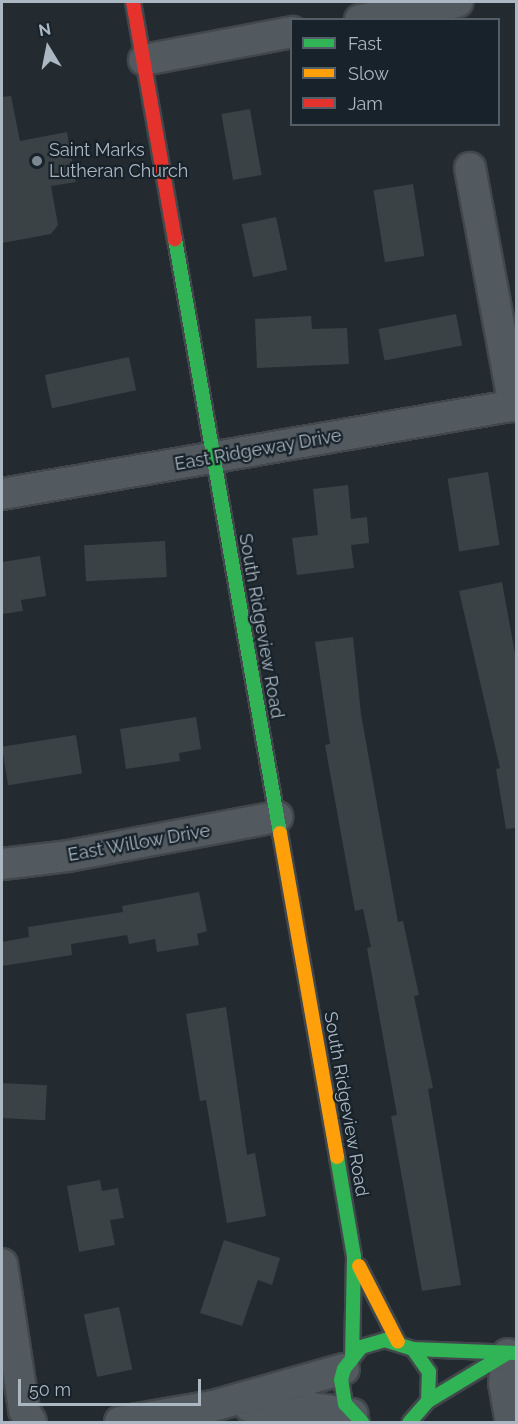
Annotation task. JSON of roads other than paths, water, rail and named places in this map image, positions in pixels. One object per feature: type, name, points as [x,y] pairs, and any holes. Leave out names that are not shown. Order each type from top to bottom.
[{"type":"main road","name":"South Ridgeview Road","points":[[133,2],[354,1256],[348,1362],[342,1392],[357,1418]]},
{"type":"main road","name":"South Ridgeview Road","points":[[354,1256],[398,1342]]},
{"type":"main road","points":[[348,1362],[373,1342],[398,1342],[413,1349],[512,1353]]},
{"type":"main road","points":[[413,1349],[429,1372],[428,1401]]},
{"type":"main road","points":[[415,1420],[428,1401],[512,1353]]},
{"type":"street","points":[[371,18],[458,2]]},
{"type":"street","points":[[144,60],[290,32]]},
{"type":"street","name":"East Ridgeway Drive","points":[[2,494],[515,405],[470,168]]},
{"type":"street","name":"East Willow Drive","points":[[2,864],[68,856],[277,817]]},
{"type":"street","points":[[2,1264],[24,1410],[30,1422]]},
{"type":"street","points":[[511,1422],[504,1383],[512,1353]]},
{"type":"street","points":[[120,1422],[213,1406],[348,1362]]},
{"type":"street","points":[[213,1406],[307,1407],[357,1418]]},
{"type":"place","name":"Saint Marks Lutheran Church","points":[[37,161]]}]
